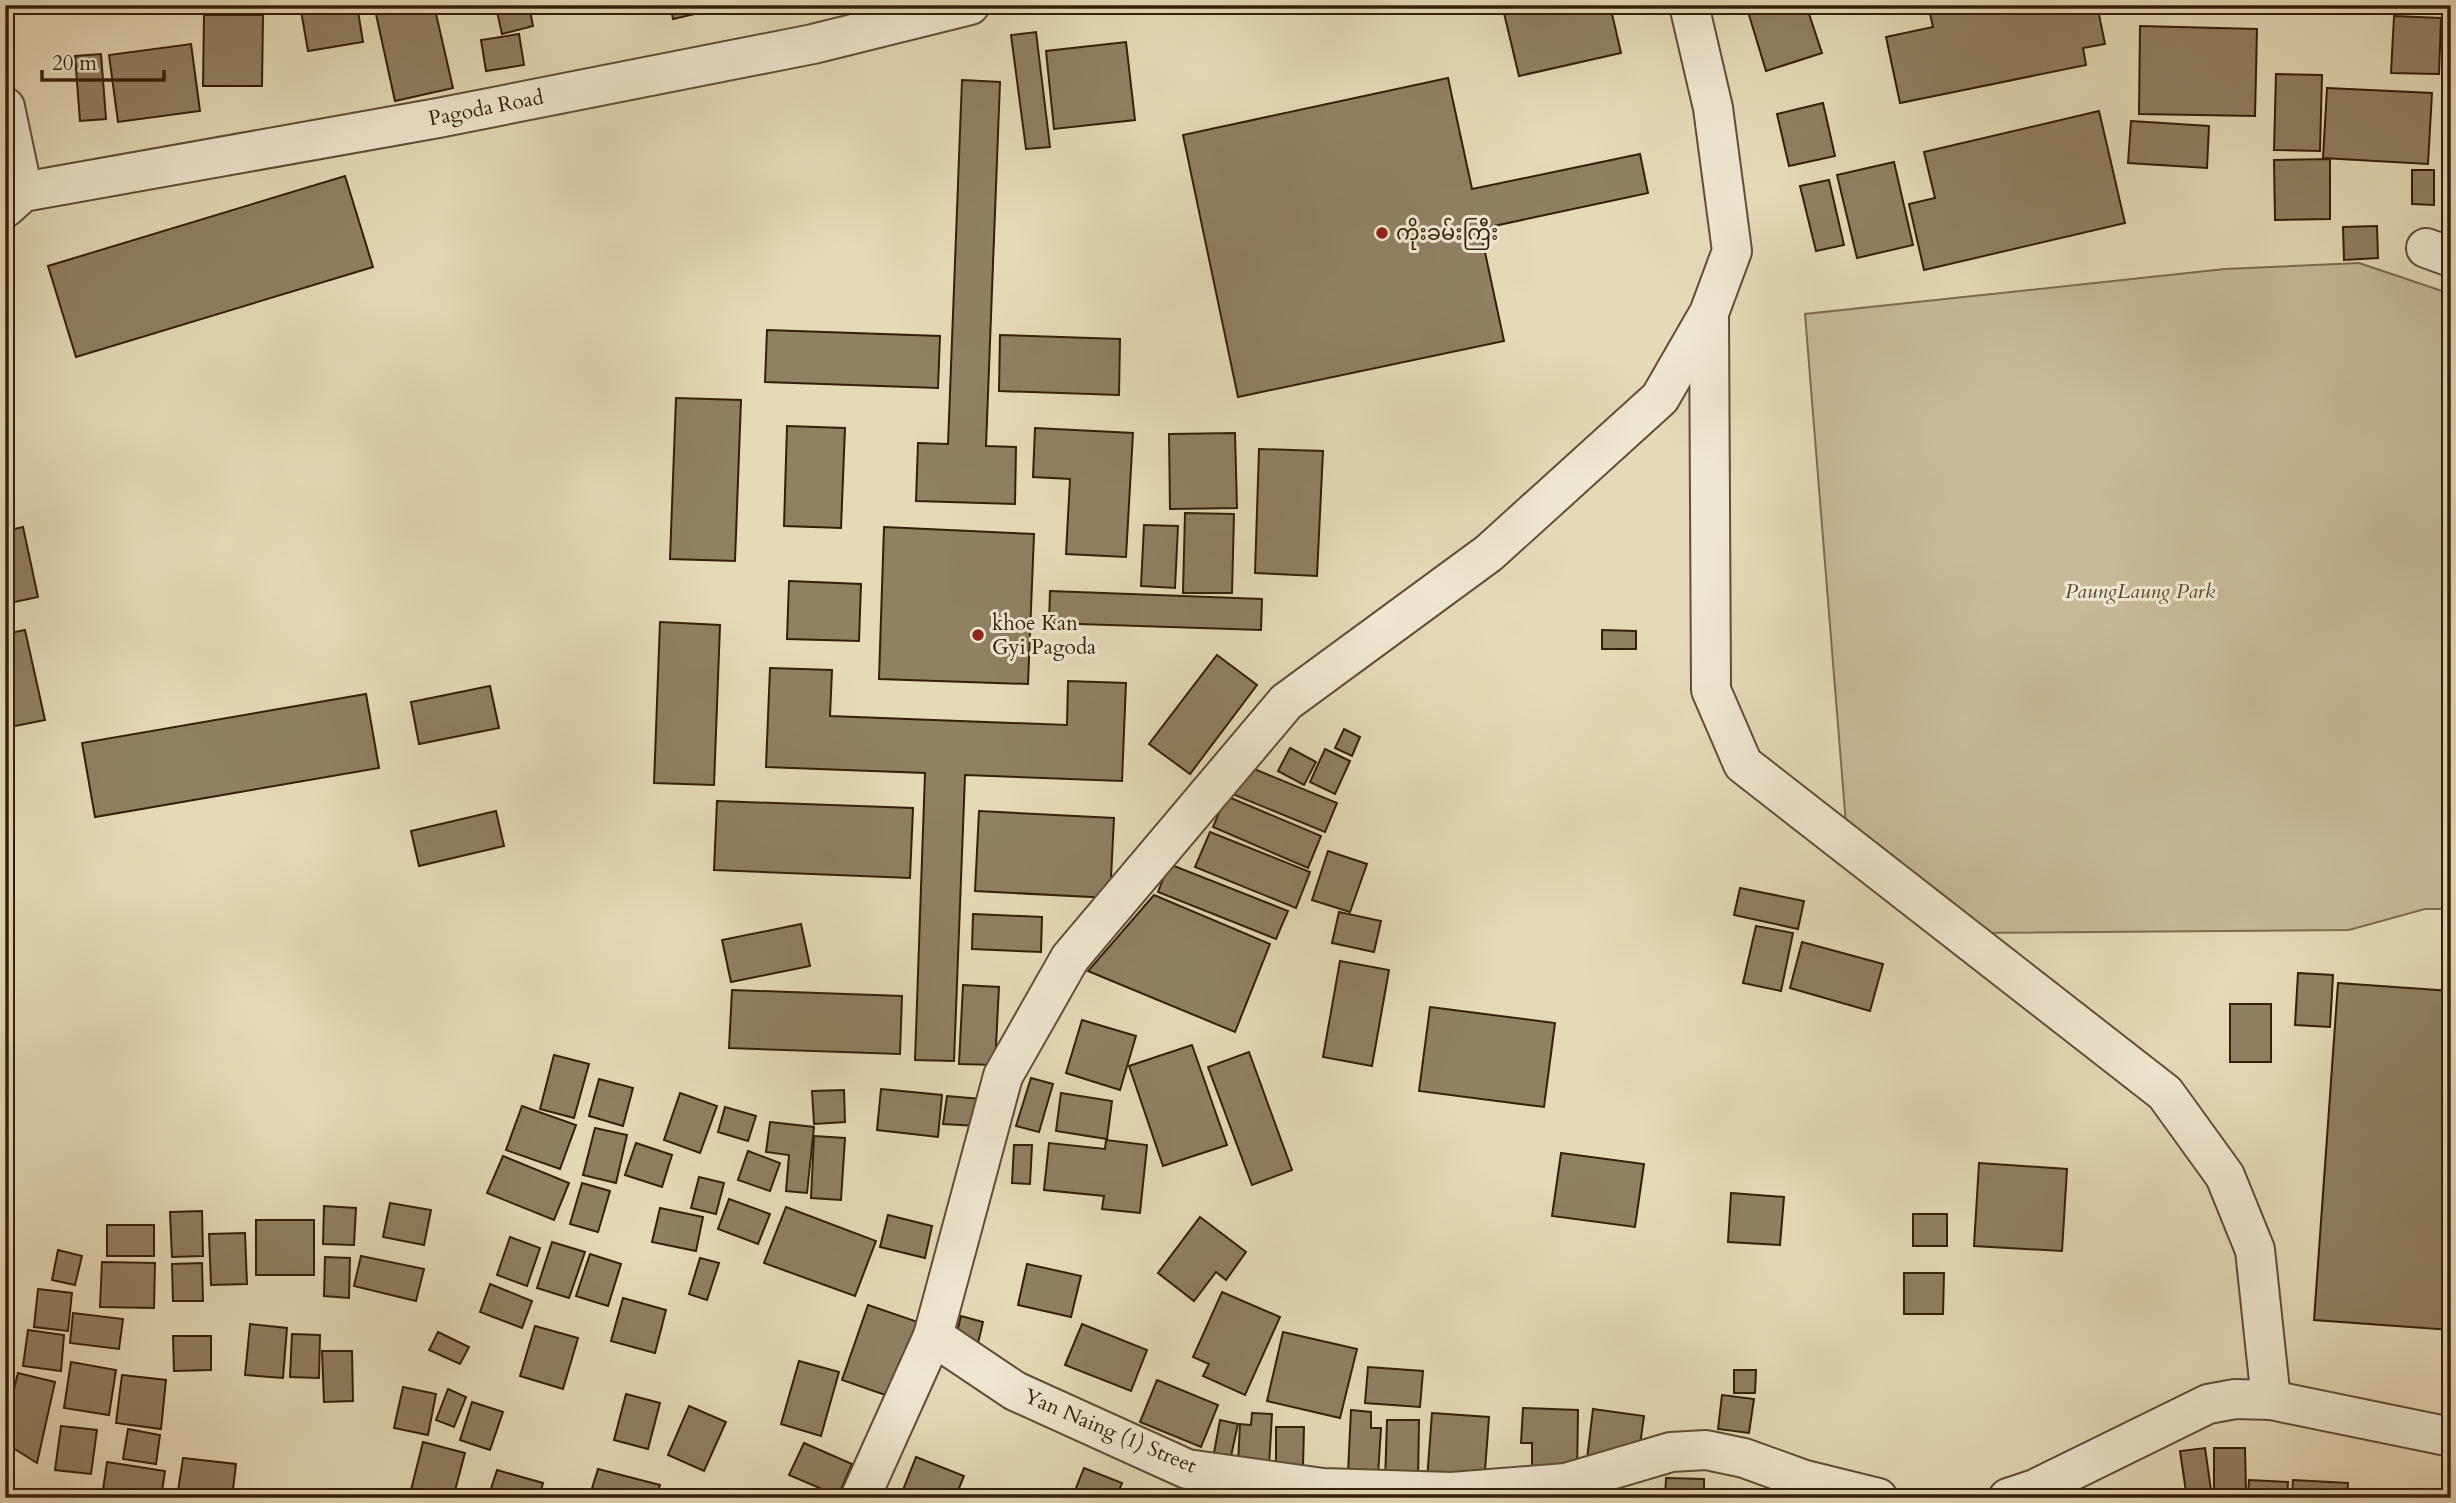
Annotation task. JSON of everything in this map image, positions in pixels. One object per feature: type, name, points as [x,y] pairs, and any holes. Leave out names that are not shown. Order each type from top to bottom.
[{"type":"street","name":"Pagoda Road","points":[[14,200],[786,50],[970,5]]},
{"type":"street","points":[[860,1498],[933,1336],[1003,1076],[1070,958],[1286,702],[1489,553],[1660,398],[1709,313],[1732,251],[1713,108],[1689,5]]},
{"type":"street","points":[[5,107],[14,200]]},
{"type":"street","points":[[1709,313],[1711,690],[1743,764],[2165,1093],[2225,1176],[2255,1250],[2271,1400]]},
{"type":"street","name":"Yan Naing (1) Street","points":[[933,1336],[1015,1391],[1187,1469],[1323,1488],[1452,1492],[1566,1483],[1671,1452],[1706,1450],[1744,1458],[1805,1480],[1878,1498]]},
{"type":"street","points":[[2008,1498],[2035,1489],[2208,1404],[2235,1399],[2271,1400],[2451,1437]]},
{"type":"green space","name":"PaungLaung Park","points":[[2359,263],[2451,294],[2451,909],[2425,909],[2349,930],[1974,933],[1847,837],[1805,314],[2225,269]]},
{"type":"building","points":[[300,5],[357,5],[363,42],[308,51]]},
{"type":"building","points":[[374,5],[434,5],[453,88],[395,101]]},
{"type":"building","points":[[529,5],[533,26],[502,34],[496,7]]},
{"type":"building","points":[[623,5],[660,5],[625,13]]},
{"type":"building","points":[[670,5],[711,5],[712,10],[673,19]]},
{"type":"building","points":[[1521,5],[1610,5],[1621,53],[1519,76],[1503,9]]},
{"type":"building","points":[[1746,5],[1806,5],[1822,53],[1766,71]]},
{"type":"building","points":[[1928,5],[2097,5],[2105,44],[2083,48],[2086,65],[1900,103],[1886,37],[1933,27]]},
{"type":"building","points":[[204,15],[263,15],[262,86],[203,86]]},
{"type":"building","points":[[2394,16],[2441,18],[2439,74],[2391,73]]},
{"type":"building","points":[[2451,21],[2451,150],[2445,150]]},
{"type":"building","points":[[2140,26],[2257,29],[2255,116],[2139,114]]},
{"type":"building","points":[[1036,32],[1050,147],[1026,149],[1011,35]]},
{"type":"building","points":[[519,34],[524,65],[486,71],[481,40]]},
{"type":"building","points":[[1126,42],[1135,120],[1054,129],[1046,51]]},
{"type":"building","points":[[191,44],[200,111],[118,122],[109,55]]},
{"type":"building","points":[[101,54],[106,119],[80,121],[75,56]]},
{"type":"building","points":[[2276,74],[2322,75],[2320,151],[2274,150]]},
{"type":"building","points":[[1448,78],[1472,189],[1640,154],[1648,193],[1480,229],[1504,341],[1238,397],[1183,135]]},
{"type":"building","points":[[962,80],[1000,82],[986,446],[1016,447],[1015,504],[916,501],[918,443],[948,444]]},
{"type":"building","points":[[2327,88],[2432,93],[2428,164],[2323,158]]},
{"type":"building","points":[[1823,103],[1835,156],[1789,166],[1777,114]]},
{"type":"building","points":[[2099,111],[2125,223],[1924,270],[1909,204],[1935,198],[1924,152]]},
{"type":"building","points":[[2131,121],[2209,126],[2207,168],[2128,163]]},
{"type":"building","points":[[2330,159],[2330,219],[2275,220],[2274,160]]},
{"type":"building","points":[[1894,162],[1913,245],[1857,258],[1837,175]]},
{"type":"building","points":[[2412,170],[2434,170],[2434,205],[2412,204]]},
{"type":"building","points":[[345,176],[373,267],[76,357],[48,266]]},
{"type":"building","points":[[1829,180],[1844,245],[1816,251],[1800,186]]},
{"type":"building","points":[[2377,226],[2378,258],[2344,260],[2343,227]]},
{"type":"building","points":[[767,330],[940,336],[938,388],[765,382]]},
{"type":"building","points":[[1000,335],[1120,339],[1119,395],[999,391]]},
{"type":"building","points":[[676,398],[741,400],[735,561],[670,559]]},
{"type":"building","points":[[787,426],[845,428],[841,528],[784,526]]},
{"type":"building","points":[[1035,428],[1133,433],[1126,557],[1066,554],[1070,479],[1033,477]]},
{"type":"building","points":[[1235,433],[1237,508],[1170,509],[1169,434]]},
{"type":"building","points":[[1259,449],[1323,451],[1317,576],[1255,573]]},
{"type":"building","points":[[1185,513],[1234,514],[1232,593],[1183,593]]},
{"type":"building","points":[[1144,525],[1178,526],[1175,588],[1141,586]]},
{"type":"building","points":[[23,527],[38,597],[5,604],[5,531]]},
{"type":"building","points":[[884,527],[1034,534],[1028,684],[879,679]]},
{"type":"building","points":[[789,581],[861,584],[859,641],[787,639]]},
{"type":"building","points":[[1050,591],[1262,599],[1261,630],[1049,623]]},
{"type":"building","points":[[660,622],[720,625],[714,785],[654,783]]},
{"type":"building","points":[[25,630],[45,720],[5,728],[5,634]]},
{"type":"building","points":[[1602,630],[1636,631],[1636,649],[1602,649]]},
{"type":"building","points":[[1217,655],[1257,685],[1190,774],[1149,744]]},
{"type":"building","points":[[770,668],[832,670],[830,716],[1067,725],[1068,681],[1126,683],[1122,781],[965,775],[954,1061],[915,1060],[925,773],[766,767]]},
{"type":"building","points":[[490,686],[499,728],[419,744],[411,702]]},
{"type":"building","points":[[366,694],[379,768],[95,817],[82,743]]},
{"type":"building","points":[[1344,729],[1360,737],[1352,756],[1335,748]]},
{"type":"building","points":[[1290,748],[1316,762],[1304,785],[1278,771]]},
{"type":"building","points":[[1325,749],[1350,761],[1335,794],[1310,782]]},
{"type":"building","points":[[1242,764],[1337,803],[1325,832],[1230,793]]},
{"type":"building","points":[[1226,796],[1321,836],[1308,868],[1213,827]]},
{"type":"building","points":[[717,801],[913,808],[910,878],[714,870]]},
{"type":"building","points":[[496,811],[504,846],[419,866],[411,831]]},
{"type":"building","points":[[979,811],[1114,818],[1110,898],[975,891]]},
{"type":"building","points":[[1210,832],[1310,872],[1296,908],[1195,867]]},
{"type":"building","points":[[1328,851],[1367,864],[1350,912],[1312,900]]},
{"type":"building","points":[[1169,864],[1288,911],[1276,939],[1158,892]]},
{"type":"building","points":[[1740,888],[1804,901],[1798,929],[1734,915]]},
{"type":"building","points":[[1154,895],[1270,944],[1235,1032],[1088,971]]},
{"type":"building","points":[[1339,912],[1381,921],[1374,952],[1332,943]]},
{"type":"building","points":[[973,914],[1042,917],[1041,952],[972,949]]},
{"type":"building","points":[[801,924],[810,966],[731,982],[722,940]]},
{"type":"building","points":[[1756,926],[1793,933],[1781,991],[1743,983]]},
{"type":"building","points":[[1802,942],[1883,964],[1870,1011],[1790,988]]},
{"type":"building","points":[[1340,961],[1389,970],[1372,1066],[1323,1057]]},
{"type":"building","points":[[2298,973],[2333,975],[2330,1027],[2295,1025]]},
{"type":"building","points":[[2338,983],[2451,991],[2451,1330],[2314,1320]]},
{"type":"building","points":[[963,985],[999,987],[995,1065],[959,1064]]},
{"type":"building","points":[[732,990],[902,996],[900,1054],[729,1048]]},
{"type":"building","points":[[2230,1004],[2271,1004],[2271,1062],[2230,1062]]},
{"type":"building","points":[[1430,1007],[1555,1023],[1544,1107],[1419,1091]]},
{"type":"building","points":[[1082,1020],[1136,1036],[1120,1090],[1066,1073]]},
{"type":"building","points":[[1192,1045],[1227,1145],[1163,1166],[1129,1066]]},
{"type":"building","points":[[1249,1052],[1292,1170],[1252,1185],[1208,1067]]},
{"type":"building","points":[[554,1055],[589,1064],[574,1118],[540,1109]]},
{"type":"building","points":[[1031,1078],[1053,1084],[1039,1132],[1016,1126]]},
{"type":"building","points":[[599,1079],[633,1088],[623,1126],[589,1116]]},
{"type":"building","points":[[881,1089],[942,1095],[938,1137],[877,1130]]},
{"type":"building","points":[[844,1090],[845,1122],[814,1124],[812,1091]]},
{"type":"building","points":[[680,1093],[717,1106],[700,1153],[664,1140]]},
{"type":"building","points":[[1061,1093],[1112,1101],[1107,1139],[1056,1131]]},
{"type":"building","points":[[947,1096],[981,1099],[977,1126],[943,1124]]},
{"type":"building","points":[[522,1106],[576,1125],[560,1169],[506,1150]]},
{"type":"building","points":[[725,1107],[756,1116],[748,1141],[718,1132]]},
{"type":"building","points":[[770,1122],[814,1127],[807,1193],[786,1191],[789,1155],[766,1152]]},
{"type":"building","points":[[595,1128],[627,1135],[616,1183],[583,1175]]},
{"type":"building","points":[[814,1136],[845,1138],[841,1200],[811,1198]]},
{"type":"building","points":[[1106,1140],[1147,1145],[1140,1213],[1102,1209],[1104,1196],[1044,1190],[1049,1143],[1105,1149]]},
{"type":"building","points":[[636,1143],[672,1155],[662,1187],[625,1175]]},
{"type":"building","points":[[1014,1145],[1032,1145],[1030,1184],[1012,1183]]},
{"type":"building","points":[[748,1151],[780,1163],[770,1191],[738,1180]]},
{"type":"building","points":[[1561,1153],[1644,1164],[1635,1227],[1552,1216]]},
{"type":"building","points":[[503,1156],[569,1183],[554,1220],[487,1193]]},
{"type":"building","points":[[1979,1163],[2067,1169],[2062,1251],[1974,1246]]},
{"type":"building","points":[[699,1177],[724,1183],[716,1214],[691,1208]]},
{"type":"building","points":[[582,1183],[610,1191],[598,1232],[570,1224]]},
{"type":"building","points":[[1731,1193],[1784,1197],[1780,1245],[1728,1242]]},
{"type":"building","points":[[729,1199],[770,1214],[758,1244],[718,1229]]},
{"type":"building","points":[[390,1203],[431,1210],[424,1245],[383,1237]]},
{"type":"building","points":[[324,1206],[356,1208],[354,1245],[323,1244]]},
{"type":"building","points":[[786,1207],[876,1241],[855,1296],[764,1263]]},
{"type":"building","points":[[660,1208],[703,1217],[696,1251],[652,1242]]},
{"type":"building","points":[[202,1211],[203,1256],[172,1257],[170,1212]]},
{"type":"building","points":[[1913,1214],[1947,1214],[1947,1246],[1913,1246]]},
{"type":"building","points":[[888,1215],[932,1226],[925,1258],[880,1247]]},
{"type":"building","points":[[1200,1217],[1246,1252],[1226,1280],[1216,1272],[1194,1301],[1158,1273]]},
{"type":"building","points":[[256,1220],[314,1220],[314,1275],[256,1275]]},
{"type":"building","points":[[107,1225],[154,1225],[154,1256],[107,1256]]},
{"type":"building","points":[[245,1233],[247,1284],[211,1285],[209,1234]]},
{"type":"building","points":[[510,1237],[540,1248],[527,1286],[497,1275]]},
{"type":"building","points":[[552,1242],[585,1252],[569,1298],[537,1288]]},
{"type":"building","points":[[58,1250],[82,1256],[75,1285],[52,1280]]},
{"type":"building","points":[[590,1254],[621,1264],[608,1306],[576,1296]]},
{"type":"building","points":[[361,1256],[424,1269],[416,1301],[354,1286]]},
{"type":"building","points":[[325,1257],[350,1258],[349,1298],[324,1296]]},
{"type":"building","points":[[700,1258],[719,1263],[707,1300],[689,1294]]},
{"type":"building","points":[[102,1262],[155,1263],[154,1308],[100,1307]]},
{"type":"building","points":[[202,1263],[203,1301],[173,1301],[172,1264]]},
{"type":"building","points":[[1027,1264],[1081,1276],[1071,1317],[1018,1305]]},
{"type":"building","points":[[1904,1273],[1944,1273],[1943,1314],[1904,1314]]},
{"type":"building","points":[[5,1283],[11,1283],[8,1322],[5,1321]]},
{"type":"building","points":[[490,1284],[532,1301],[522,1328],[480,1312]]},
{"type":"building","points":[[38,1289],[72,1293],[68,1331],[34,1327]]},
{"type":"building","points":[[1222,1292],[1280,1317],[1245,1395],[1203,1376],[1209,1364],[1193,1357]]},
{"type":"building","points":[[623,1298],[666,1310],[655,1353],[611,1341]]},
{"type":"building","points":[[868,1305],[918,1322],[891,1397],[842,1380]]},
{"type":"building","points":[[73,1313],[123,1319],[119,1349],[70,1343]]},
{"type":"building","points":[[961,1316],[983,1322],[978,1343],[956,1336]]},
{"type":"building","points":[[250,1324],[287,1328],[283,1378],[245,1375]]},
{"type":"building","points":[[1082,1324],[1147,1350],[1131,1391],[1065,1365]]},
{"type":"building","points":[[535,1326],[578,1338],[563,1389],[520,1376]]},
{"type":"building","points":[[28,1330],[64,1335],[61,1371],[23,1366]]},
{"type":"building","points":[[438,1332],[469,1347],[460,1364],[429,1350]]},
{"type":"building","points":[[1283,1332],[1357,1349],[1340,1418],[1267,1401]]},
{"type":"building","points":[[292,1334],[320,1335],[319,1378],[290,1377]]},
{"type":"building","points":[[173,1336],[211,1336],[211,1370],[174,1371]]},
{"type":"building","points":[[322,1351],[352,1351],[353,1401],[324,1402]]},
{"type":"building","points":[[799,1361],[839,1372],[821,1436],[781,1424]]},
{"type":"building","points":[[71,1362],[116,1370],[109,1415],[64,1408]]},
{"type":"building","points":[[1368,1367],[1423,1371],[1420,1407],[1365,1403]]},
{"type":"building","points":[[1734,1370],[1756,1370],[1755,1393],[1734,1393]]},
{"type":"building","points":[[18,1373],[55,1382],[37,1463],[5,1443],[5,1424]]},
{"type":"building","points":[[122,1375],[166,1380],[161,1429],[116,1423]]},
{"type":"building","points":[[1157,1380],[1218,1405],[1201,1447],[1140,1422]]},
{"type":"building","points":[[403,1387],[436,1394],[428,1435],[394,1428]]},
{"type":"building","points":[[448,1389],[466,1397],[454,1427],[436,1420]]},
{"type":"building","points":[[626,1394],[660,1403],[648,1449],[614,1440]]},
{"type":"building","points":[[1722,1395],[1754,1399],[1749,1433],[1718,1429]]},
{"type":"building","points":[[472,1402],[503,1412],[490,1450],[460,1440]]},
{"type":"building","points":[[689,1406],[726,1422],[704,1471],[668,1455]]},
{"type":"building","points":[[1523,1408],[1578,1410],[1577,1478],[1532,1477],[1532,1443],[1521,1443]]},
{"type":"building","points":[[1593,1409],[1644,1416],[1639,1452],[1587,1459]]},
{"type":"building","points":[[1351,1410],[1371,1412],[1371,1428],[1381,1428],[1378,1475],[1348,1473]]},
{"type":"building","points":[[1252,1413],[1272,1414],[1269,1466],[1238,1464],[1240,1424],[1251,1425]]},
{"type":"building","points":[[1432,1413],[1489,1417],[1484,1484],[1427,1480]]},
{"type":"building","points":[[1220,1420],[1238,1424],[1231,1456],[1214,1453]]},
{"type":"building","points":[[1387,1420],[1419,1420],[1418,1484],[1385,1483]]},
{"type":"building","points":[[61,1426],[97,1430],[91,1474],[55,1470]]},
{"type":"building","points":[[1276,1427],[1304,1427],[1303,1466],[1276,1466]]},
{"type":"building","points":[[128,1429],[160,1435],[156,1464],[123,1459]]},
{"type":"building","points":[[423,1442],[465,1453],[453,1498],[409,1498]]},
{"type":"building","points":[[804,1443],[852,1464],[838,1496],[789,1475]]},
{"type":"building","points":[[2205,1448],[2211,1490],[2186,1492],[2180,1451]]},
{"type":"building","points":[[2214,1448],[2245,1448],[2246,1492],[2214,1492]]},
{"type":"building","points":[[916,1457],[964,1476],[955,1498],[908,1498],[901,1495]]},
{"type":"building","points":[[183,1458],[236,1464],[232,1498],[177,1498]]},
{"type":"building","points":[[107,1462],[165,1471],[161,1498],[102,1497]]},
{"type":"building","points":[[1084,1468],[1122,1483],[1116,1498],[1072,1498]]},
{"type":"building","points":[[598,1469],[660,1485],[656,1498],[589,1498]]},
{"type":"building","points":[[497,1470],[543,1483],[539,1498],[488,1498]]},
{"type":"building","points":[[1666,1478],[1704,1479],[1704,1498],[1665,1498]]},
{"type":"building","points":[[2249,1480],[2288,1482],[2287,1498],[2248,1498]]},
{"type":"building","points":[[2293,1480],[2348,1483],[2347,1498],[2292,1498]]},
{"type":"building","points":[[1618,1489],[1655,1490],[1655,1498],[1617,1498]]},
{"type":"building","points":[[2436,1490],[2451,1492],[2451,1498],[2434,1498]]},
{"type":"building","points":[[804,1492],[817,1498],[801,1498]]},
{"type":"place","name":"ကိုးခမ်းကြီး","points":[[1382,233]]},
{"type":"place","name":"khoe Kan Gyi Pagoda","points":[[978,635]]}]
